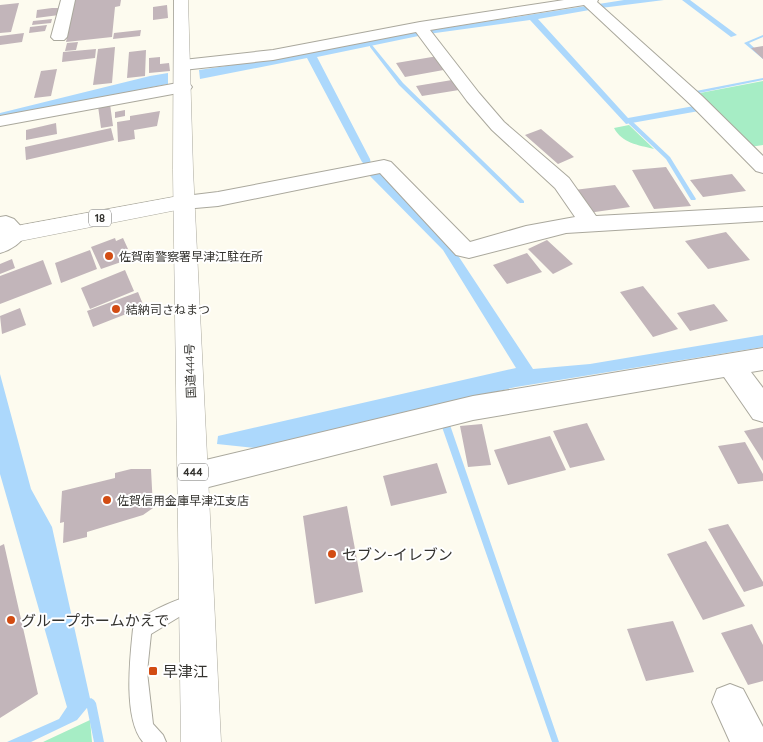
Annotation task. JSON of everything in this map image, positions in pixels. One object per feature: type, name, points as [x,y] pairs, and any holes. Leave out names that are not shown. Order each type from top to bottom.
[{"type":"main road","name":"国道444号","points":[[181,0],[184,202],[201,742]]},
{"type":"main road","name":"18","points":[[4,235],[184,202]]},
{"type":"street","points":[[58,38],[68,0]]},
{"type":"street","points":[[183,65],[274,55],[591,4],[696,100],[763,167]]},
{"type":"street","points":[[424,32],[492,119],[562,183],[590,223]]},
{"type":"street","points":[[0,121],[183,87]]},
{"type":"street","points":[[184,202],[218,199],[384,166],[464,249],[474,250],[526,234],[590,223],[763,214]]},
{"type":"street","points":[[193,477],[474,408],[590,387],[731,366],[763,359]]},
{"type":"street","points":[[731,366],[763,410]]},
{"type":"street","points":[[730,702],[750,742]]},
{"type":"lane","points":[[156,742],[144,728],[138,672],[142,629],[175,609],[196,602]]},
{"type":"green space","points":[[763,81],[763,145],[750,147],[700,93]]},
{"type":"green space","points":[[629,125],[654,149],[636,145],[626,140],[614,128]]},
{"type":"green space","points":[[90,720],[92,742],[43,742]]},
{"type":"water","points":[[624,0],[664,0],[538,19],[628,118],[694,106],[699,111],[626,124],[530,20],[428,34],[317,57],[370,159],[372,169],[383,174],[457,254],[533,369],[590,364],[763,335],[763,347],[516,387],[255,448],[217,444],[218,436],[516,368],[443,250],[369,175],[367,166],[362,162],[307,58],[200,79],[199,70],[267,60],[414,32],[424,33],[432,30]]},
{"type":"water","points":[[682,0],[690,0],[737,35],[731,37]]},
{"type":"water","points":[[168,73],[168,84],[0,117],[0,113]]},
{"type":"water","points":[[0,374],[31,489],[52,527],[91,703],[77,720],[31,742],[7,742],[59,719],[67,707],[0,474]]},
{"type":"water","points":[[450,425],[559,742],[552,742],[442,427]]},
{"type":"building","points":[[75,0],[121,0],[120,6],[115,7],[112,37],[66,42]]},
{"type":"building","points":[[19,3],[11,32],[0,33],[0,5]]},
{"type":"building","points":[[167,5],[168,18],[153,20],[153,7]]},
{"type":"building","points":[[60,8],[59,15],[36,18],[37,10]]},
{"type":"building","points":[[52,19],[51,23],[32,25],[33,21]]},
{"type":"building","points":[[47,25],[45,31],[29,33],[30,27]]},
{"type":"building","points":[[141,30],[140,36],[113,39],[114,33]]},
{"type":"building","points":[[24,33],[22,42],[0,45],[0,36]]},
{"type":"building","points":[[78,42],[76,50],[65,51],[67,43]]},
{"type":"building","points":[[763,46],[763,59],[751,48]]},
{"type":"building","points":[[115,47],[112,83],[93,85],[98,49]]},
{"type":"building","points":[[96,49],[95,58],[62,62],[63,52]]},
{"type":"building","points":[[146,50],[145,76],[127,78],[129,52]]},
{"type":"building","points":[[438,56],[449,69],[405,77],[396,63]]},
{"type":"building","points":[[160,57],[160,64],[169,63],[170,71],[149,73],[149,58]]},
{"type":"building","points":[[57,69],[51,96],[34,98],[41,71]]},
{"type":"building","points":[[452,80],[459,90],[422,96],[416,86]]},
{"type":"building","points":[[110,104],[113,126],[101,128],[98,106]]},
{"type":"building","points":[[125,110],[125,116],[115,118],[115,112]]},
{"type":"building","points":[[160,111],[157,126],[134,130],[135,139],[118,142],[117,122],[130,120],[130,116]]},
{"type":"building","points":[[56,123],[57,134],[26,140],[26,130]]},
{"type":"building","points":[[111,128],[114,140],[26,160],[25,147]]},
{"type":"building","points":[[541,129],[574,157],[558,164],[525,135]]},
{"type":"building","points":[[666,167],[691,206],[654,209],[632,170]]},
{"type":"building","points":[[732,174],[746,191],[703,197],[690,180]]},
{"type":"building","points":[[615,185],[630,207],[588,213],[574,190]]},
{"type":"building","points":[[726,232],[750,260],[708,269],[685,241]]},
{"type":"building","name":"佐賀南警察署早津江駐在所","points":[[115,238],[116,241],[123,238],[128,249],[120,252],[124,261],[101,269],[91,247]]},
{"type":"building","points":[[547,240],[573,264],[553,274],[528,249]]},
{"type":"building","points":[[90,250],[97,269],[61,283],[55,263]]},
{"type":"building","points":[[527,253],[542,272],[507,284],[493,265]]},
{"type":"building","points":[[12,259],[15,268],[0,274],[0,264]]},
{"type":"building","points":[[43,260],[52,284],[0,304],[0,276]]},
{"type":"building","points":[[125,270],[134,291],[90,309],[81,288]]},
{"type":"building","points":[[643,286],[678,329],[653,337],[620,292]]},
{"type":"building","name":"結納司さねまつ","points":[[138,292],[144,307],[93,327],[87,311]]},
{"type":"building","points":[[714,304],[728,321],[690,331],[677,313]]},
{"type":"building","points":[[20,308],[26,325],[2,334],[0,316]]},
{"type":"building","points":[[587,423],[605,460],[570,468],[553,431]]},
{"type":"building","points":[[482,424],[491,465],[468,467],[460,426]]},
{"type":"building","points":[[763,427],[763,461],[744,431]]},
{"type":"building","points":[[550,436],[566,470],[508,485],[494,450]]},
{"type":"building","points":[[745,442],[763,474],[763,481],[738,484],[718,446]]},
{"type":"building","points":[[437,463],[447,493],[391,506],[383,476]]},
{"type":"building","name":"佐賀信用金庫早津江支店","points":[[131,469],[151,469],[153,508],[143,515],[87,532],[87,537],[63,543],[64,522],[60,523],[62,491],[115,478],[115,473]]},
{"type":"building","name":"セブン-イレブン","points":[[347,506],[363,592],[315,604],[303,516]]},
{"type":"building","points":[[728,524],[763,582],[763,586],[744,592],[708,529]]},
{"type":"building","points":[[706,541],[745,606],[703,620],[667,554]]},
{"type":"building","name":"グループホームかえで","points":[[4,544],[38,694],[0,718],[0,546]]},
{"type":"building","points":[[673,621],[694,672],[646,681],[627,629]]},
{"type":"building","points":[[752,624],[763,645],[763,681],[748,685],[721,633]]},
{"type":"waterway","points":[[763,36],[746,43],[763,58]]},
{"type":"waterway","points":[[371,46],[401,84],[522,202]]},
{"type":"waterway","points":[[700,96],[696,92],[763,79]]},
{"type":"waterway","points":[[631,123],[668,158],[693,199]]},
{"type":"waterway","points":[[91,703],[99,742]]},
{"type":"place","name":"佐賀南警察署早津江駐在所","points":[[109,256]]},
{"type":"place","name":"結納司さねまつ","points":[[116,309]]},
{"type":"place","name":"佐賀信用金庫早津江支店","points":[[107,500]]},
{"type":"place","name":"セブン-イレブン","points":[[332,554]]},
{"type":"place","name":"グループホームかえで","points":[[11,620]]},
{"type":"place","name":"早津江","points":[[153,671]]}]
